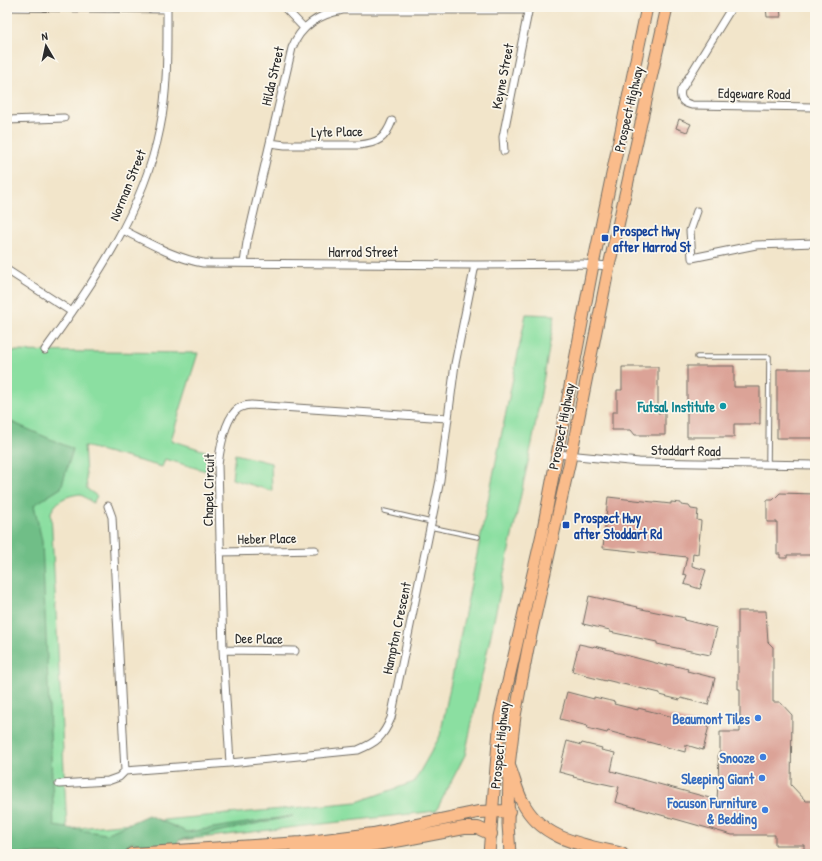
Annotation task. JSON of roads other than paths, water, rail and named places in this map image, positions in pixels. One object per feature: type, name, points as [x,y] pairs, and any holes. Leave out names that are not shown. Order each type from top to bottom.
[{"type":"highway","points":[[509,766],[522,801],[533,818],[546,830],[568,841],[622,854]]},
{"type":"highway","points":[[132,854],[301,843],[372,834],[478,812],[509,811]]},
{"type":"highway","points":[[296,854],[337,850],[464,828],[478,828],[491,834]]},
{"type":"main road","name":"Prospect Highway","points":[[489,852],[500,717],[542,534],[593,265],[647,7]]},
{"type":"main road","name":"Prospect Highway","points":[[510,851],[509,766],[528,648],[571,456],[608,266],[667,7]]},
{"type":"street","points":[[7,7],[167,8]]},
{"type":"street","points":[[284,7],[304,28]]},
{"type":"street","name":"Edgeware Road","points":[[732,7],[681,90],[680,95],[682,101],[692,105],[815,107]]},
{"type":"street","name":"Norman Street","points":[[45,350],[72,312],[123,230],[143,187],[161,126],[166,82],[167,8]]},
{"type":"street","name":"Hilda Street","points":[[244,263],[247,242],[292,48],[295,39],[304,28],[316,18],[329,12],[343,10],[529,9]]},
{"type":"street","name":"Keyne Street","points":[[504,151],[503,137],[529,9]]},
{"type":"street","points":[[7,120],[64,118]]},
{"type":"street","name":"Lyte Place","points":[[270,143],[292,145],[370,144],[381,139],[388,131],[392,121]]},
{"type":"street","points":[[697,211],[690,231],[692,258],[756,245],[815,243]]},
{"type":"street","name":"Harrod Street","points":[[123,230],[171,254],[203,263],[608,266]]},
{"type":"street","name":"Hampton Crescent","points":[[59,784],[108,781],[119,777],[126,771],[230,763],[358,750],[374,743],[386,731],[391,718],[440,480],[455,364],[475,265]]},
{"type":"street","points":[[7,270],[72,312]]},
{"type":"street","name":"Chapel Circuit","points":[[230,763],[223,650],[218,465],[220,452],[234,412],[239,408],[251,405],[447,418]]},
{"type":"street","name":"Stoddart Road","points":[[557,454],[639,462],[815,465]]},
{"type":"street","points":[[108,506],[112,517],[126,771]]},
{"type":"street","name":"Heber Place","points":[[220,552],[315,550]]},
{"type":"street","name":"Dee Place","points":[[223,650],[295,652]]},
{"type":"lane","points":[[697,357],[769,357],[768,465]]},
{"type":"lane","points":[[384,511],[478,537]]},
{"type":"place","name":"Prospect Hwy after Harrod St","points":[[605,238]]},
{"type":"place","name":"Futsal Institute","points":[[723,406]]},
{"type":"place","name":"Prospect Hwy after Stoddart Rd","points":[[566,525]]},
{"type":"place","name":"Beaumont Tiles","points":[[758,718]]},
{"type":"place","name":"Snooze","points":[[763,757]]},
{"type":"place","name":"Sleeping Giant","points":[[762,778]]},
{"type":"place","name":"Focuson Furniture & Bedding","points":[[765,810]]}]
